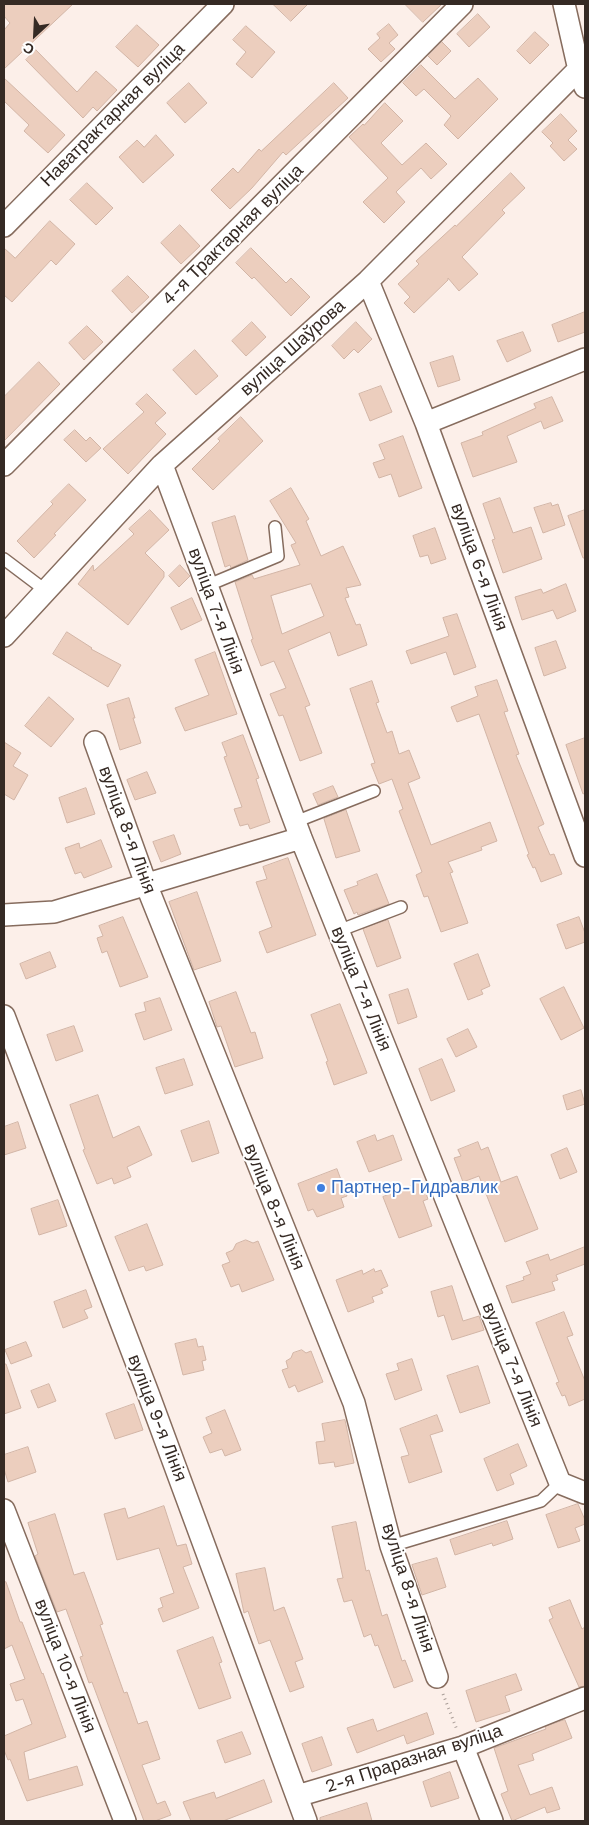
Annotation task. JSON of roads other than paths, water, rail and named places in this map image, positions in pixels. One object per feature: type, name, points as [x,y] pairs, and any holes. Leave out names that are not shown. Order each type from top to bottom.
[{"type":"street","name":"Наватрактарная вуліца","points":[[4,226],[223,4]]},
{"type":"street","name":"4-я Трактарная вуліца","points":[[4,465],[462,4]]},
{"type":"street","points":[[564,4],[583,73]]},
{"type":"street","name":"вуліца Шаўрова","points":[[4,636],[162,466],[368,281],[583,73]]},
{"type":"street","name":"вуліца 6-я Лінія","points":[[368,281],[426,423],[585,856]]},
{"type":"street","points":[[426,423],[585,359]]},
{"type":"street","name":"вуліца 7-я Лінія","points":[[162,466],[298,830],[560,1483]]},
{"type":"street","name":"вуліца 8-я Лінія","points":[[95,742],[146,884],[354,1403],[391,1546],[437,1677]]},
{"type":"street","points":[[4,915],[54,912],[146,884],[298,830]]},
{"type":"street","name":"вуліца 9-я Лінія","points":[[4,1016],[148,1393],[306,1821]]},
{"type":"street","points":[[560,1483],[585,1493]]},
{"type":"street","name":"вуліца 10-я Лінія","points":[[4,1510],[125,1821]]},
{"type":"street","name":"2-я Праразная вуліца","points":[[298,1796],[463,1747],[585,1698]]},
{"type":"street","points":[[463,1747],[492,1821]]},
{"type":"lane","points":[[206,586],[278,556],[274,528]]},
{"type":"lane","points":[[4,559],[45,590]]},
{"type":"lane","points":[[298,830],[374,791]]},
{"type":"lane","points":[[338,931],[401,907]]},
{"type":"lane","points":[[391,1546],[541,1501],[560,1483]]},
{"type":"place","name":"Партнер-Гидравлик","points":[[321,1188]]}]
